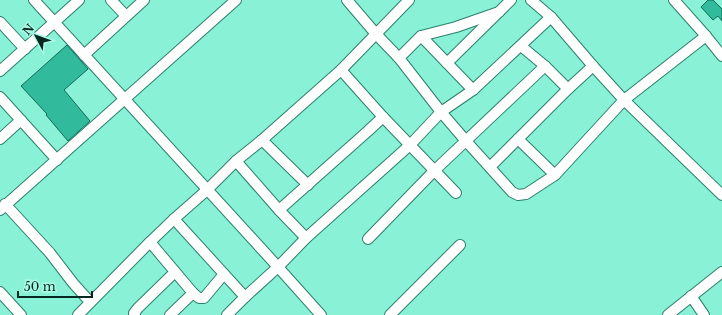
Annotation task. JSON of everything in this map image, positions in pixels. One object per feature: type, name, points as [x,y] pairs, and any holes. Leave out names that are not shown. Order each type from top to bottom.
[{"type":"street","points":[[34,0],[321,315]]},
{"type":"street","points":[[0,71],[79,0]]},
{"type":"street","points":[[111,0],[126,16]]},
{"type":"street","points":[[84,55],[144,0]]},
{"type":"street","points":[[90,302],[50,253],[3,207],[236,0]]},
{"type":"street","points":[[347,0],[399,58],[441,112],[466,141],[512,192],[518,195],[526,194],[555,174],[624,100],[706,36]]},
{"type":"street","points":[[78,315],[150,242],[207,190],[236,160],[262,140],[341,70],[409,0]]},
{"type":"street","points":[[447,63],[511,0]]},
{"type":"street","points":[[532,0],[551,17],[624,100],[722,196]]},
{"type":"street","points":[[674,0],[722,56]]},
{"type":"street","points":[[399,58],[421,36],[456,27],[499,12]]},
{"type":"street","points":[[227,315],[278,267],[306,238],[410,145],[441,112],[473,90],[551,17]]},
{"type":"street","points":[[0,22],[25,49]]},
{"type":"street","points":[[421,36],[473,90]]},
{"type":"street","points":[[521,46],[545,66],[568,89]]},
{"type":"street","points":[[368,239],[434,171],[545,66]]},
{"type":"street","points":[[490,167],[593,66]]},
{"type":"street","points":[[341,70],[456,194]]},
{"type":"street","points":[[0,97],[57,160]]},
{"type":"street","points":[[279,210],[383,116]]},
{"type":"street","points":[[0,139],[20,120]]},
{"type":"street","points":[[518,139],[555,174]]},
{"type":"street","points":[[262,140],[308,185]]},
{"type":"street","points":[[236,160],[279,210],[306,238]]},
{"type":"street","points":[[174,219],[245,297]]},
{"type":"street","points":[[150,242],[193,293],[199,298],[204,298],[224,274]]},
{"type":"street","points":[[390,315],[460,245]]},
{"type":"street","points":[[135,315],[134,313],[138,308],[175,272]]},
{"type":"street","points":[[668,315],[722,272]]},
{"type":"street","points":[[0,292],[21,315]]},
{"type":"street","points":[[170,315],[193,293]]},
{"type":"street","points":[[692,296],[704,315]]},
{"type":"building","points":[[708,0],[713,0],[722,9],[722,21],[718,16],[713,20],[701,7]]},
{"type":"building","points":[[67,45],[88,69],[64,90],[90,121],[68,141],[46,115],[47,114],[21,86]]}]
